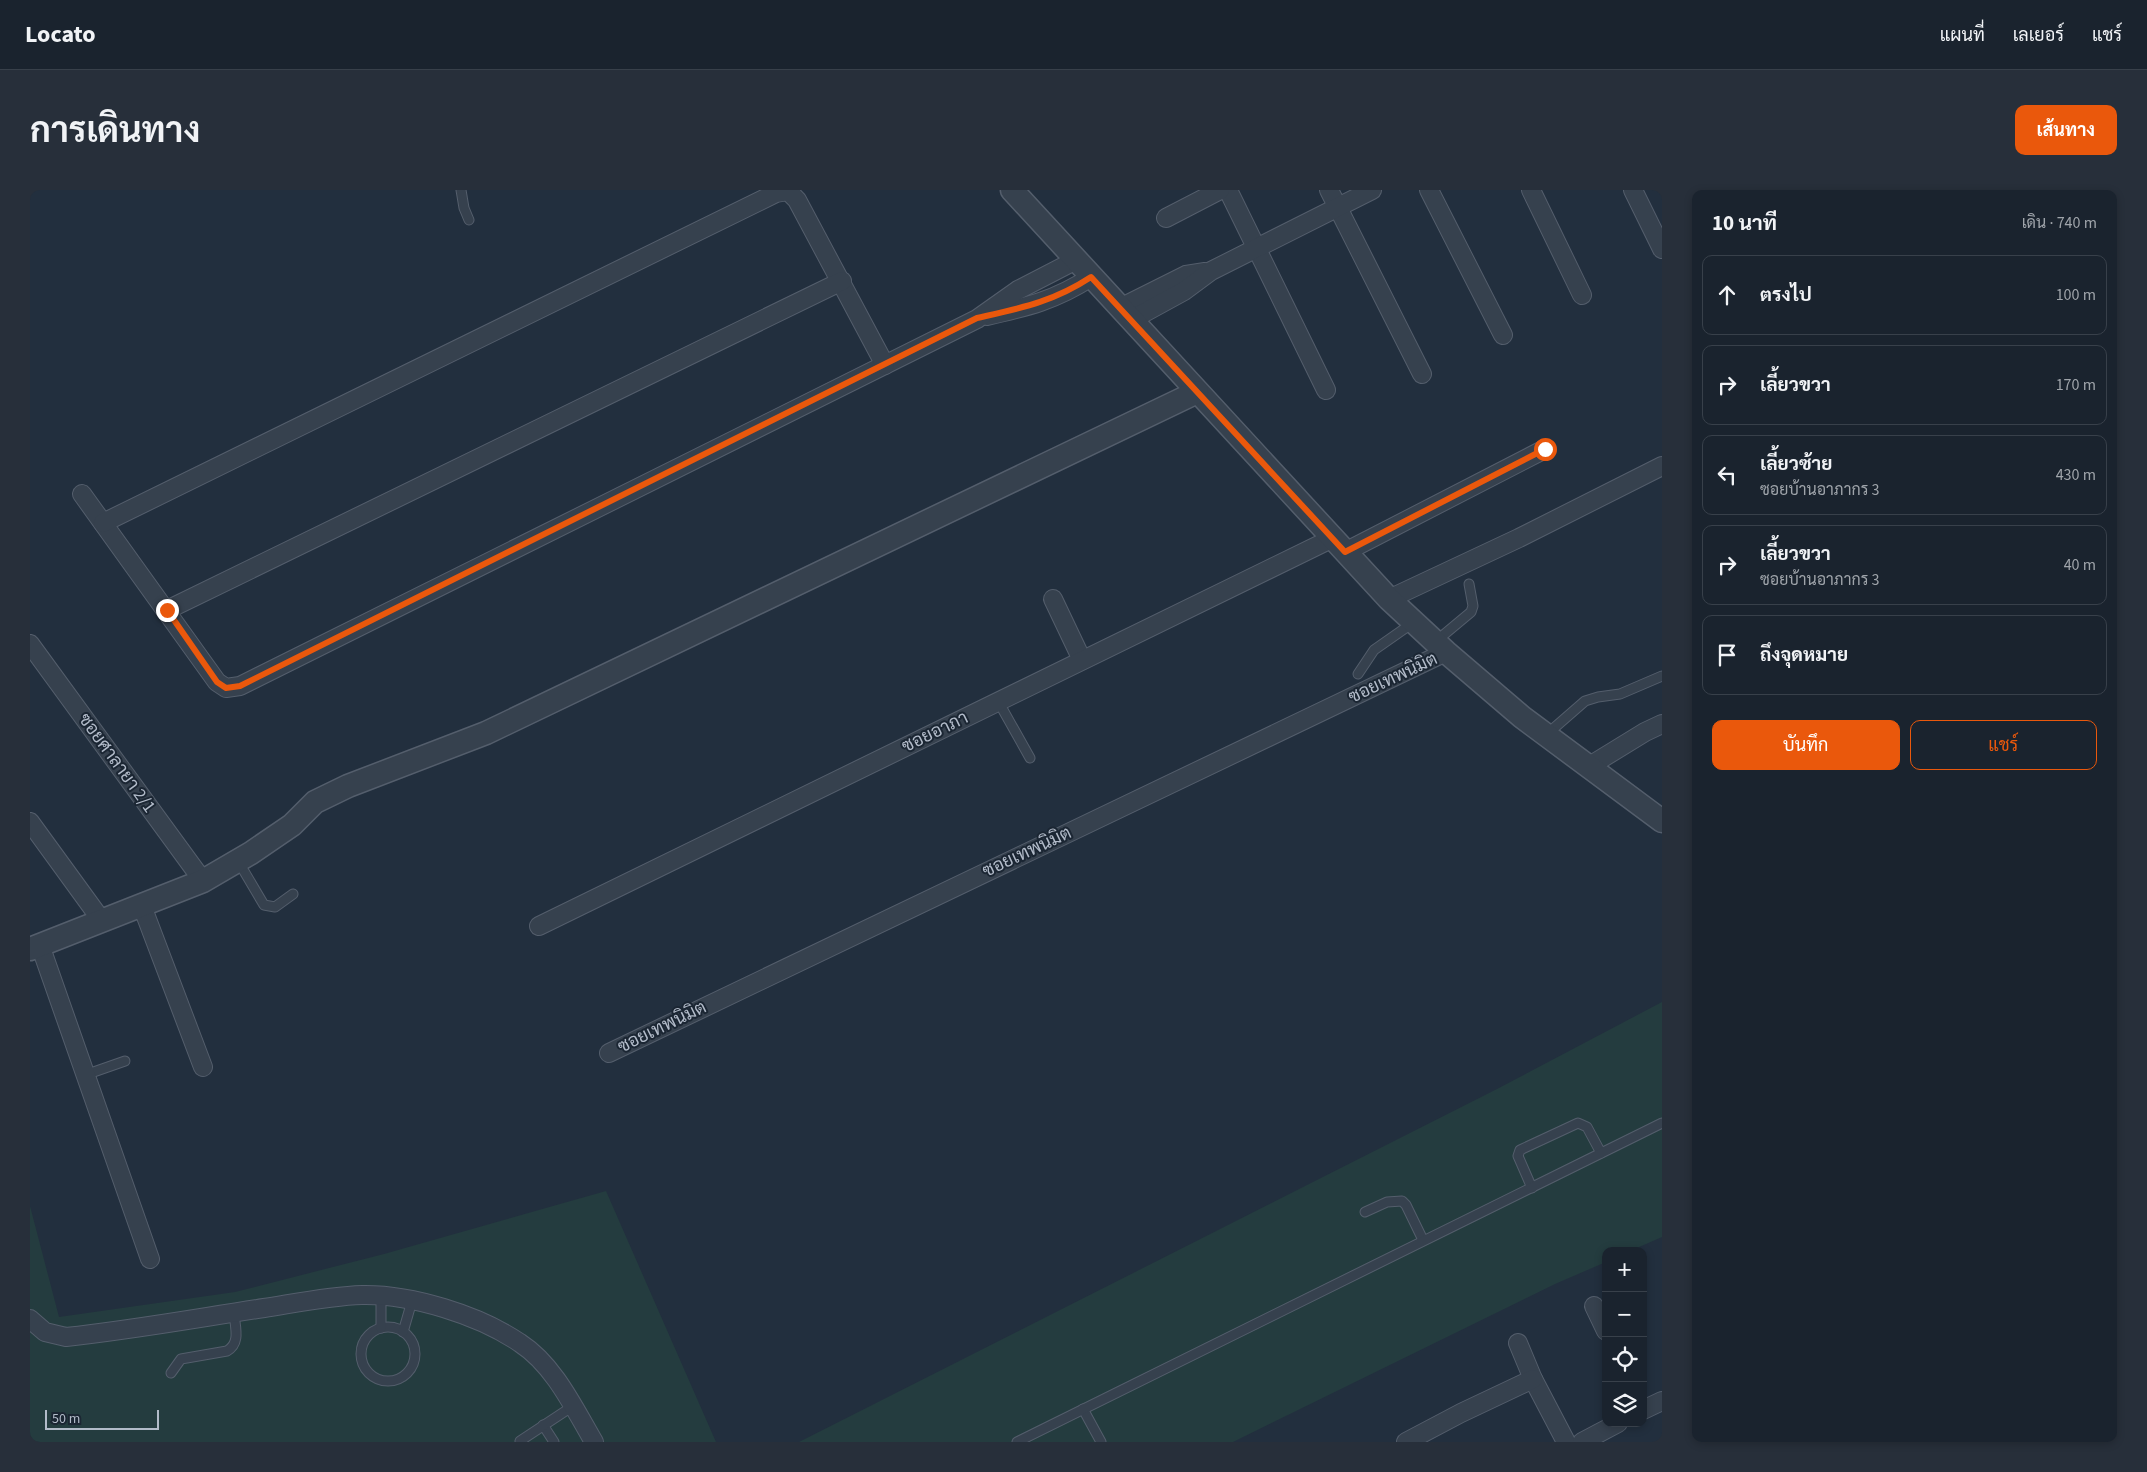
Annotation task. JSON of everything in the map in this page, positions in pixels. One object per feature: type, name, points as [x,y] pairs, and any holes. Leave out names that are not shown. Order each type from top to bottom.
[{"type":"street","points":[[1012,190],[1388,599],[1441,647],[1546,735],[1588,767],[1660,816]]},
{"type":"street","points":[[1166,218],[1220,190]]},
{"type":"street","points":[[1228,190],[1326,390]]},
{"type":"street","points":[[1329,190],[1422,374]]},
{"type":"street","points":[[1125,314],[1186,275],[1211,271],[1372,190]]},
{"type":"street","points":[[1429,190],[1504,335]]},
{"type":"street","points":[[1531,190],[1582,295]]},
{"type":"street","points":[[1634,190],[1662,248]]},
{"type":"street","points":[[103,523],[776,193],[788,191],[797,200],[885,364]]},
{"type":"street","points":[[82,494],[217,682],[226,688],[240,686],[977,318],[1018,290],[1076,260]]},
{"type":"street","points":[[977,318],[1040,303],[1067,292],[1091,277]]},
{"type":"street","points":[[167,610],[842,281]]},
{"type":"street","points":[[150,1259],[85,1075],[35,947],[203,881],[238,861],[292,825],[315,802],[348,786],[486,733],[1197,392]]},
{"type":"street","name":"ซอยอาภา","points":[[539,926],[1082,660],[1338,545],[1545,449]]},
{"type":"street","points":[[1388,599],[1519,538],[1662,466]]},
{"type":"street","points":[[1053,599],[1082,660]]},
{"type":"street","name":"ซอยศาลายา 2/1","points":[[30,644],[203,881]]},
{"type":"street","name":"ซอยเทพนิมิต","points":[[609,1053],[1441,647]]},
{"type":"street","points":[[1588,767],[1645,732],[1662,724]]},
{"type":"street","points":[[30,822],[102,921]]},
{"type":"street","points":[[142,906],[203,1067]]},
{"type":"street","points":[[30,1318],[45,1332],[66,1337],[362,1295],[412,1301],[476,1320],[520,1343],[543,1364],[594,1442]]},
{"type":"street","points":[[1594,1306],[1602,1323]]},
{"type":"street","points":[[1518,1343],[1533,1379],[1566,1442]]},
{"type":"street","points":[[1406,1442],[1427,1438],[1461,1413],[1533,1379]]},
{"type":"street","points":[[1647,1408],[1662,1401]]},
{"type":"street","points":[[1582,1442],[1610,1427]]},
{"type":"lane","points":[[461,190],[464,208],[469,220]]},
{"type":"lane","points":[[1441,647],[1471,612],[1469,584]]},
{"type":"lane","points":[[1358,674],[1374,650],[1414,622]]},
{"type":"lane","points":[[1546,735],[1585,701],[1598,696],[1620,694],[1662,676]]},
{"type":"lane","points":[[998,701],[1030,758]]},
{"type":"lane","points":[[238,861],[264,905],[275,907],[293,894]]},
{"type":"lane","points":[[85,1075],[125,1061]]},
{"type":"lane","points":[[1532,1188],[1518,1156],[1520,1150],[1578,1123],[1587,1127],[1601,1153]]},
{"type":"lane","points":[[1017,1442],[1662,1123]]},
{"type":"lane","points":[[1366,1212],[1387,1202],[1402,1201],[1406,1204],[1423,1240]]},
{"type":"lane","points":[[381,1297],[381,1328]]},
{"type":"lane","points":[[403,1332],[412,1301]]},
{"type":"lane","points":[[171,1373],[181,1359],[227,1351],[234,1347],[236,1342],[234,1313]]},
{"type":"lane","points":[[388,1327],[403,1332],[412,1340],[415,1352],[414,1364],[407,1374],[396,1380],[384,1381],[373,1377],[364,1368],[361,1356],[363,1344],[370,1334],[381,1328],[388,1327]]},
{"type":"lane","points":[[520,1440],[572,1406]]},
{"type":"lane","points":[[1083,1409],[1101,1442]]},
{"type":"lane","points":[[543,1425],[554,1442]]},
{"type":"green space","points":[[1662,1002],[1662,1237],[1639,1247],[1602,1247],[1602,1264],[1555,1284],[1233,1442],[799,1442],[1497,1089]]},
{"type":"green space","points":[[606,1191],[716,1442],[30,1442],[30,1206],[59,1317],[235,1292],[384,1254]]},
{"type":"route","points":[[167,610],[217,682],[226,688],[240,686],[977,318],[1040,303],[1067,292],[1091,277],[1345,552],[1545,449]]}]
